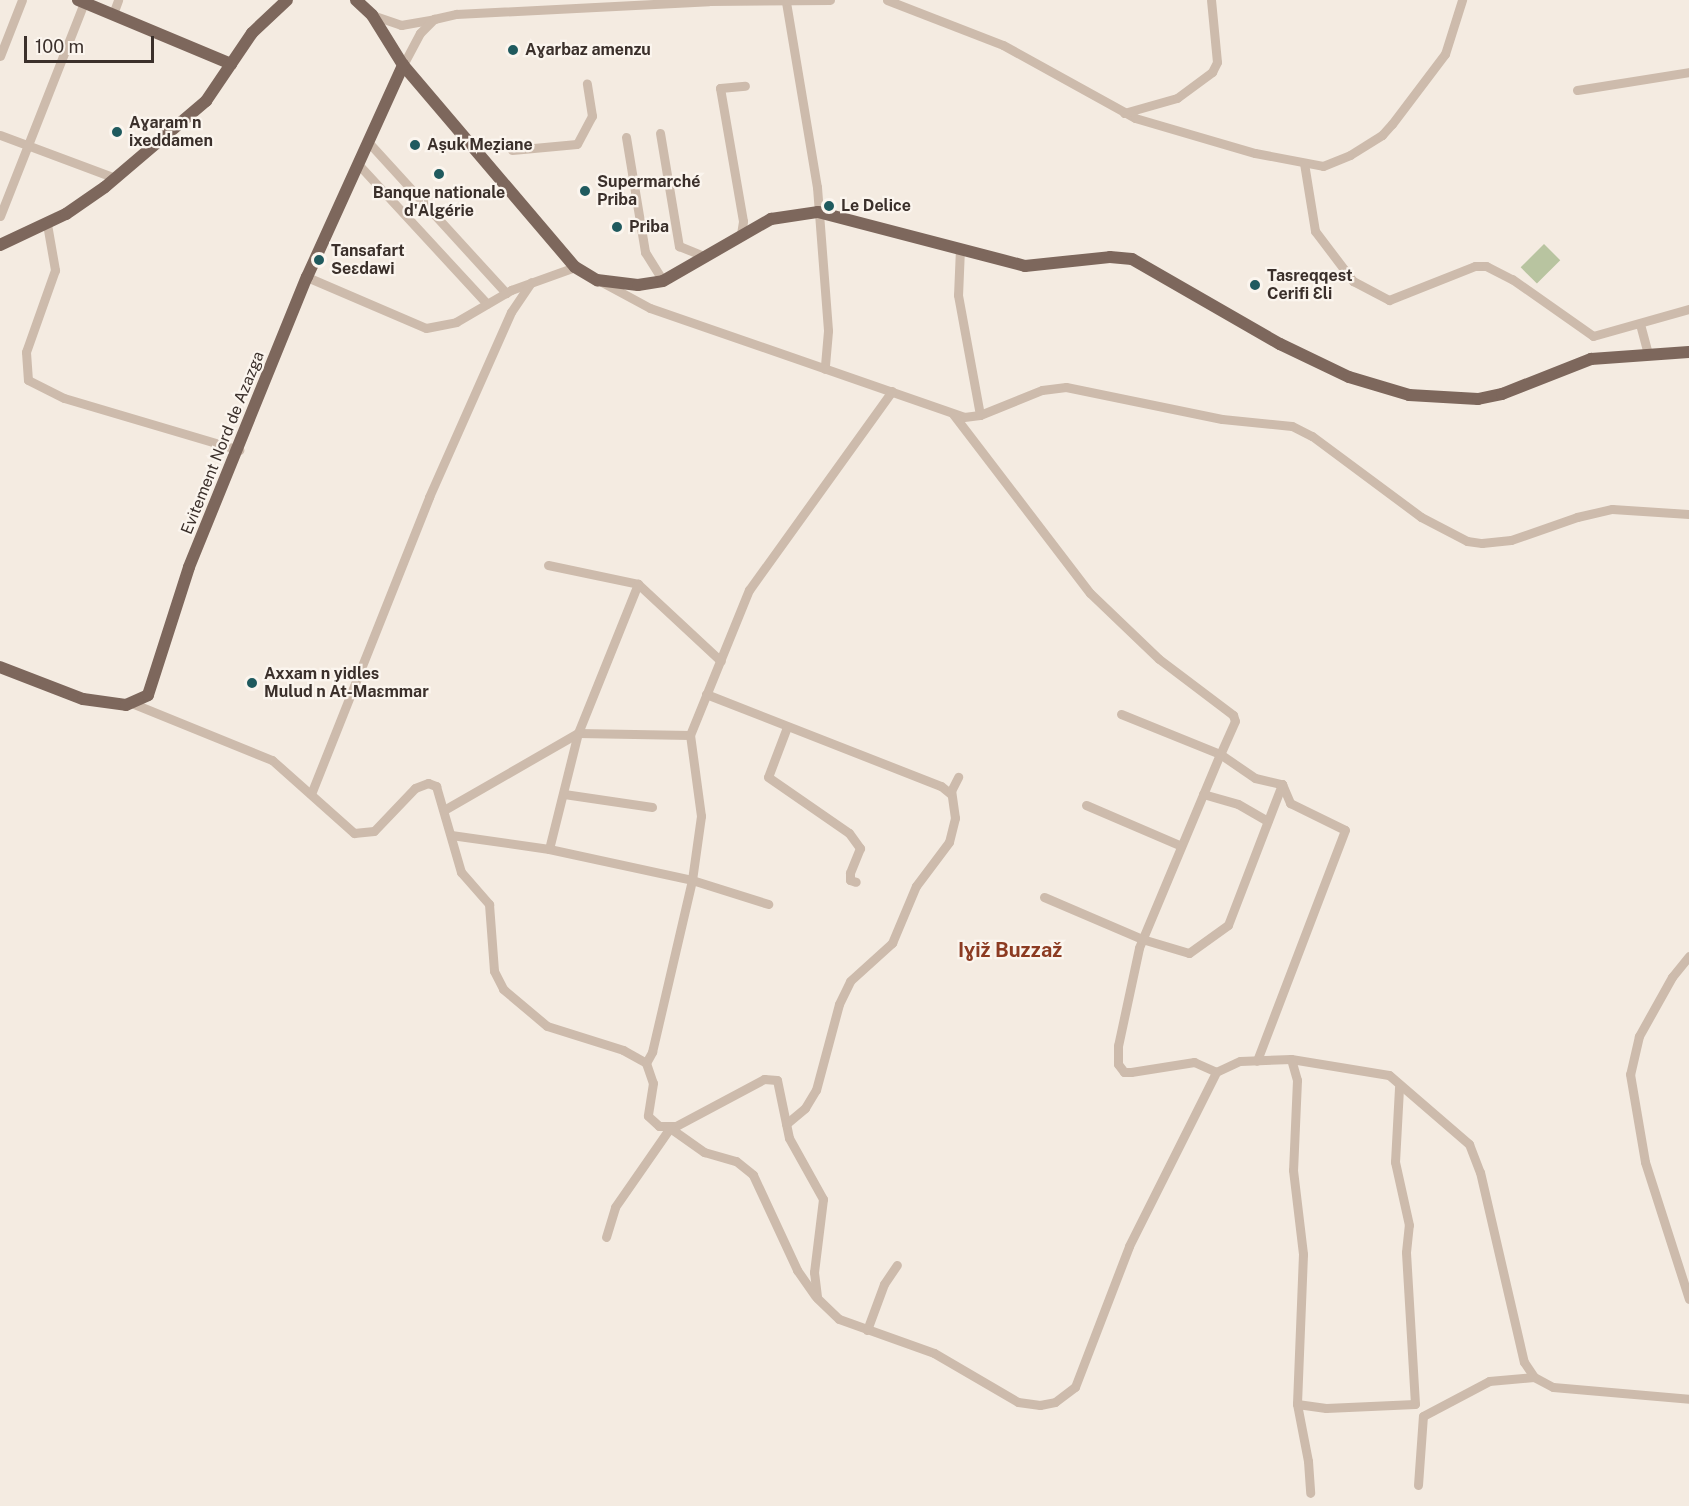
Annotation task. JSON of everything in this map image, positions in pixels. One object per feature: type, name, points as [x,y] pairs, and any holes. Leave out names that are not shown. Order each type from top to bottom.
[{"type":"main road","points":[[356,0],[372,15],[403,65],[574,267],[597,279],[638,285],[663,281],[741,234],[781,216],[818,212],[1025,266],[1110,256],[1132,259],[1280,344],[1349,377],[1409,395],[1478,399],[1502,394],[1591,359],[1648,353],[1689,352]]},
{"type":"main road","points":[[81,2],[231,64]]},
{"type":"main road","points":[[0,245],[47,224],[116,177],[206,101],[277,2]]},
{"type":"main road","name":"Evitement Nord de Azazga","points":[[134,704],[153,688],[189,567],[308,278],[358,164],[370,144],[403,65]]},
{"type":"main road","points":[[0,667],[76,697],[134,704]]},
{"type":"street","points":[[0,56],[22,0]]},
{"type":"street","points":[[113,14],[118,0]]},
{"type":"street","points":[[372,15],[401,25],[456,14],[709,1],[830,0]]},
{"type":"street","points":[[887,0],[1003,45],[1124,113],[1304,163],[1323,166],[1337,162],[1382,135],[1440,62],[1449,46],[1462,0]]},
{"type":"street","points":[[1124,113],[1177,98],[1212,72],[1217,62],[1211,0]]},
{"type":"street","points":[[0,216],[81,2]]},
{"type":"street","points":[[786,2],[818,212],[828,331],[825,369]]},
{"type":"street","points":[[403,65],[420,33],[434,20]]},
{"type":"street","points":[[1577,90],[1689,72]]},
{"type":"street","points":[[512,150],[577,144],[592,116],[587,83]]},
{"type":"street","points":[[741,234],[743,221],[720,88],[746,86]]},
{"type":"street","points":[[660,133],[679,246],[704,256]]},
{"type":"street","points":[[0,135],[116,177]]},
{"type":"street","points":[[626,138],[645,252],[663,281]]},
{"type":"street","points":[[370,144],[506,293]]},
{"type":"street","points":[[1304,163],[1315,231],[1353,281],[1389,300],[1475,266],[1486,266],[1512,279],[1593,336],[1689,309]]},
{"type":"street","points":[[358,164],[487,304]]},
{"type":"street","points":[[47,224],[56,270],[26,352],[28,380],[64,398],[239,450]]},
{"type":"street","points":[[960,248],[958,295],[981,415]]},
{"type":"street","points":[[308,278],[426,328],[456,322],[506,293],[574,267]]},
{"type":"street","points":[[597,279],[650,308],[953,414],[981,415],[1042,390],[1066,387],[1222,419],[1292,426],[1429,522],[1467,541],[1482,543],[1511,540],[1577,516],[1612,509],[1689,514]]},
{"type":"street","points":[[311,794],[429,497],[511,312],[531,282]]},
{"type":"street","points":[[1640,324],[1648,353]]},
{"type":"street","points":[[646,1063],[652,1052],[692,880],[701,816],[690,735],[706,694],[722,662],[749,590],[892,391]]},
{"type":"street","points":[[953,414],[1090,593],[1159,659],[1233,715],[1235,721],[1142,939],[1118,1046],[1120,1069],[1131,1072],[1194,1062],[1216,1072]]},
{"type":"street","points":[[548,565],[638,584],[722,662]]},
{"type":"street","points":[[549,849],[578,733],[638,584]]},
{"type":"street","points":[[706,694],[941,786],[951,794]]},
{"type":"street","points":[[134,704],[266,756],[311,794],[347,829],[360,833],[381,825],[410,792],[422,784],[438,787],[461,872],[489,904],[494,971],[503,989],[547,1026],[623,1050],[646,1063],[653,1083],[648,1116],[654,1124],[670,1128],[704,1152],[736,1161],[753,1176],[797,1270],[817,1298],[839,1319],[934,1353],[1018,1402],[1040,1405],[1070,1394],[1129,1246],[1216,1072],[1227,1064],[1291,1059],[1389,1075],[1399,1087],[1435,1111],[1469,1144],[1480,1172],[1524,1362],[1534,1377],[1553,1387],[1689,1399]]},
{"type":"street","points":[[1121,714],[1220,754],[1255,778],[1282,784]]},
{"type":"street","points":[[787,727],[768,777],[849,833],[860,848],[850,873],[850,880],[856,882]]},
{"type":"street","points":[[444,810],[578,733],[690,735]]},
{"type":"street","points":[[786,1124],[806,1108],[816,1090],[839,1004],[850,981],[892,943],[916,886],[949,842],[955,818],[951,794],[958,777]]},
{"type":"street","points":[[1044,897],[1142,939],[1189,952],[1224,929],[1282,784]]},
{"type":"street","points":[[1257,1061],[1345,830],[1290,803],[1282,784]]},
{"type":"street","points":[[564,794],[652,807]]},
{"type":"street","points":[[1203,794],[1238,804],[1267,820]]},
{"type":"street","points":[[1086,806],[1181,846]]},
{"type":"street","points":[[451,835],[549,849],[692,880],[768,904]]},
{"type":"street","points":[[1689,956],[1672,977],[1639,1036],[1630,1074],[1645,1162],[1689,1299]]},
{"type":"street","points":[[1291,1059],[1297,1080],[1293,1170],[1303,1254],[1297,1404],[1308,1461],[1310,1493]]},
{"type":"street","points":[[606,1237],[615,1207],[670,1128],[769,1078],[780,1083],[786,1124],[797,1154],[823,1199],[813,1272],[817,1298]]},
{"type":"street","points":[[1399,1087],[1395,1162],[1409,1225],[1406,1252],[1415,1404],[1423,1416],[1418,1485]]},
{"type":"street","points":[[867,1330],[884,1284],[897,1265]]},
{"type":"street","points":[[1423,1416],[1489,1381],[1534,1377]]},
{"type":"street","points":[[1297,1404],[1326,1408],[1415,1404]]},
{"type":"green space","points":[[1544,244],[1560,260],[1537,284],[1521,267]]},
{"type":"place","name":"Aɣarbaz amenzu","points":[[513,50]]},
{"type":"place","name":"Aɣaram n ixeddamen","points":[[117,132]]},
{"type":"place","name":"Aṣuk Meẓiane","points":[[415,145]]},
{"type":"place","name":"Banque nationale d'Algérie","points":[[439,174]]},
{"type":"place","name":"Supermarché Priba","points":[[585,191]]},
{"type":"place","name":"Le Delice","points":[[829,206]]},
{"type":"place","name":"Priba","points":[[617,227]]},
{"type":"place","name":"Tansafart Seɛdawi","points":[[319,260]]},
{"type":"place","name":"Tasreqqest Cerifi Ɛli","points":[[1255,285]]},
{"type":"place","name":"Axxam n yidles Mulud n At-Maɛmmar","points":[[252,683]]},
{"type":"district","name":"Iɣiž Buzzaž","points":[[1010,950]]}]
